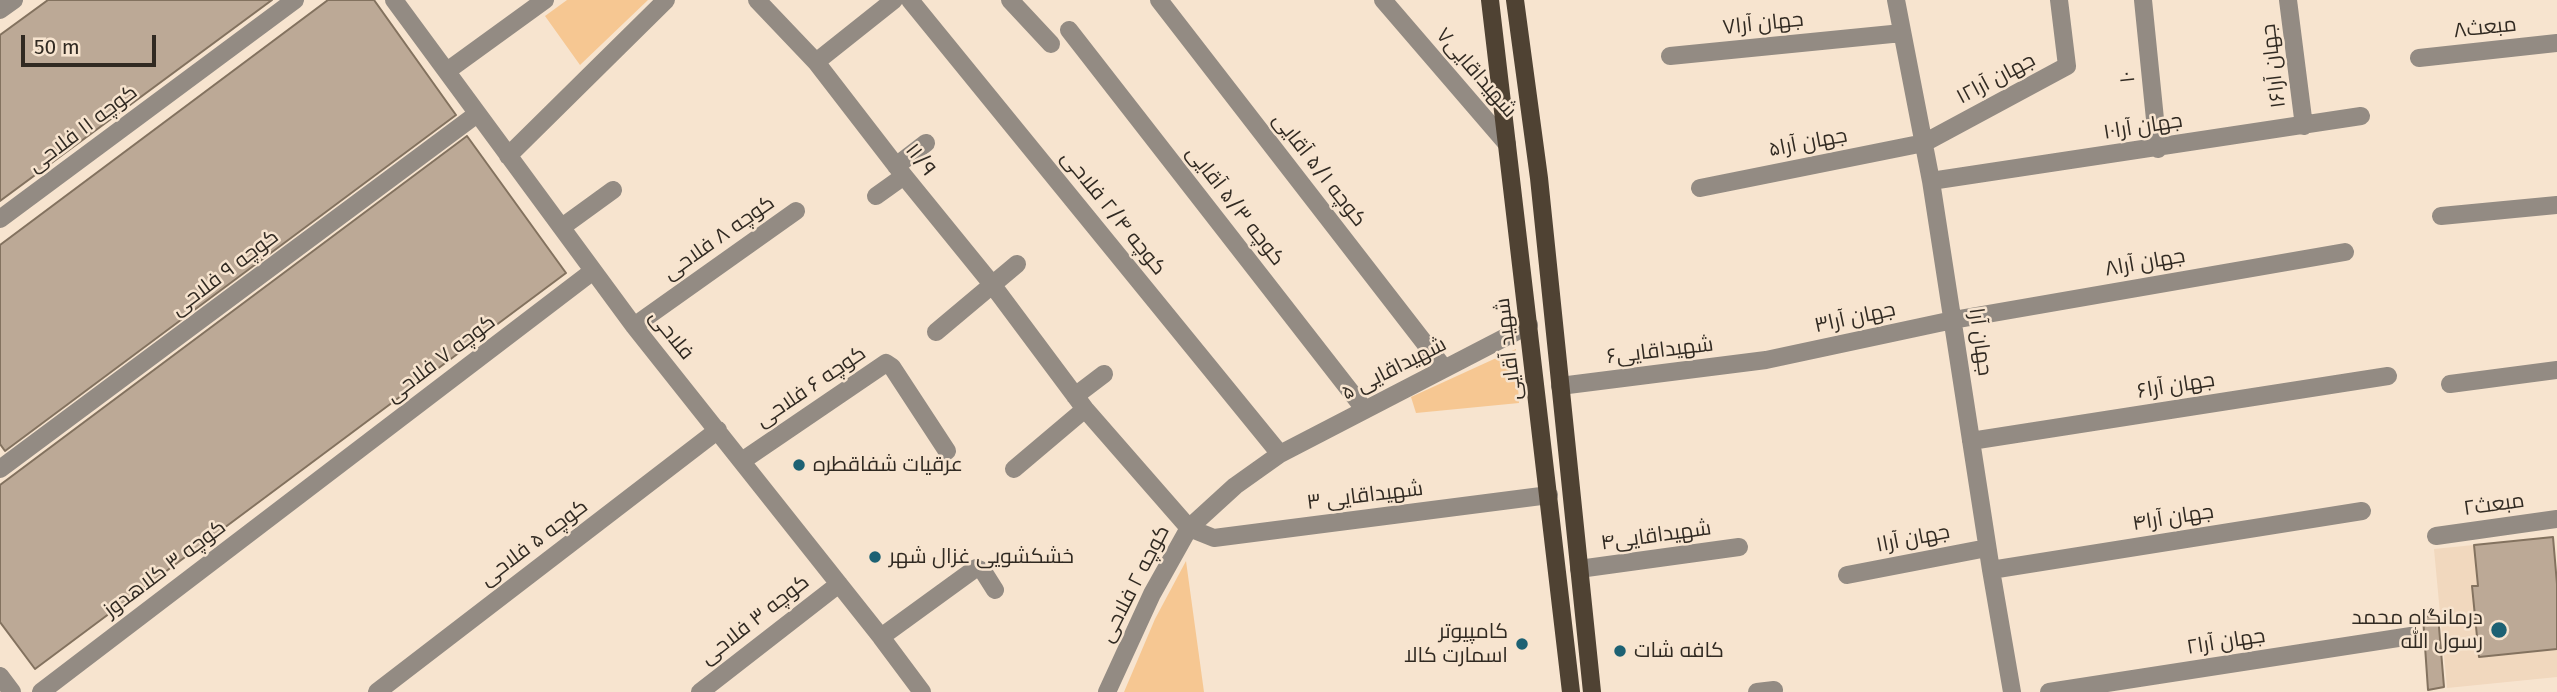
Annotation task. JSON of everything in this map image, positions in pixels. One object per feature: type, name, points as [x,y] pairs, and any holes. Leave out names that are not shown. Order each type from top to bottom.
[{"type":"main road","name":"شهید آقایی","points":[[1490,0],[1549,495],[1567,691]]},
{"type":"main road","points":[[1515,0],[1539,178],[1592,692]]},
{"type":"street","points":[[0,10],[14,0]]},
{"type":"street","name":"کوچه ۱۱ فلاحی","points":[[0,219],[295,0]]},
{"type":"street","name":"فلاحی","points":[[394,0],[634,326],[922,692]]},
{"type":"street","points":[[447,71],[545,0]]},
{"type":"street","points":[[508,156],[666,0]]},
{"type":"street","name":"۱۱/۹","points":[[757,0],[816,62],[991,283],[1080,402],[1189,528]]},
{"type":"street","points":[[816,62],[894,0]]},
{"type":"street","name":"کوچه ۲/۴ فلاحی","points":[[911,0],[1279,454]]},
{"type":"street","points":[[1010,0],[1051,44]]},
{"type":"street","name":"کوچه ۵/۱ آقایی","points":[[1159,0],[1444,368]]},
{"type":"street","name":"شهیداقایی۷","points":[[1383,0],[1507,144]]},
{"type":"street","name":"جهان آرا","points":[[1896,0],[1931,181],[1987,548],[2012,692]]},
{"type":"street","name":"جهان آرا۱۲","points":[[1924,143],[2067,66],[2059,0]]},
{"type":"street","name":"۱۰","points":[[2143,0],[2158,149]]},
{"type":"street","name":"جهان آرا۱۶","points":[[2288,0],[2304,126]]},
{"type":"street","name":"کوچه ۵/۳ آقایی","points":[[1069,30],[1365,410]]},
{"type":"street","name":"جهان آرا۷","points":[[1670,56],[1902,33]]},
{"type":"street","name":"مبعث۸","points":[[2418,58],[2557,43]]},
{"type":"street","name":"کوچه ۹ فلاحی","points":[[0,469],[477,114]]},
{"type":"street","name":"جهان آرا۱۰","points":[[1931,181],[2158,149],[2361,116]]},
{"type":"street","points":[[876,196],[926,143]]},
{"type":"street","name":"جهان آرا۵","points":[[1700,188],[1924,143]]},
{"type":"street","points":[[562,227],[613,190]]},
{"type":"street","points":[[2441,216],[2557,205]]},
{"type":"street","name":"کوچه ۸ فلاحی","points":[[634,326],[796,211]]},
{"type":"street","name":"جهان آرا۸","points":[[1954,320],[2345,252]]},
{"type":"street","points":[[936,332],[991,283],[1017,264]]},
{"type":"street","name":"کوچه ۷ فلاحی","points":[[316,482],[593,271]]},
{"type":"street","name":"جهان آرا۳","points":[[1766,360],[1954,320]]},
{"type":"street","name":"۵ شهیداقایی","points":[[1279,454],[1529,325]]},
{"type":"street","name":"شهیداقایی۶","points":[[1560,386],[1766,360]]},
{"type":"street","name":"کوچه ۶ فلاحی","points":[[742,461],[886,363],[892,367],[947,451]]},
{"type":"street","points":[[2450,384],[2557,370]]},
{"type":"street","points":[[1014,470],[1104,374]]},
{"type":"street","name":"جهان آرا۶","points":[[1971,441],[2388,376]]},
{"type":"street","name":"کوچه ۵ فلاحی","points":[[377,692],[718,430]]},
{"type":"street","name":"کوچه ۲ فلاحی","points":[[1107,692],[1152,594],[1189,528],[1235,486],[1279,454]]},
{"type":"street","name":"کوچه ۳ کلاهدوز","points":[[41,692],[316,482]]},
{"type":"street","name":"۳ شهیداقایی","points":[[1189,528],[1214,538],[1549,495]]},
{"type":"street","name":"جهان آرا۴","points":[[1991,570],[2362,511]]},
{"type":"street","name":"مبعث۲","points":[[2436,536],[2557,519]]},
{"type":"street","name":"شهیداقایی۴","points":[[1579,569],[1739,547]]},
{"type":"street","name":"جهان آرا۱","points":[[1847,575],[1987,548]]},
{"type":"street","points":[[881,637],[976,568],[983,570],[995,590]]},
{"type":"street","name":"کوچه ۳ فلاحی","points":[[699,692],[839,584]]},
{"type":"street","name":"جهان آرا۲","points":[[2049,692],[2411,636]]},
{"type":"street","points":[[0,676],[12,692]]},
{"type":"shaded area","points":[[567,0],[648,0],[580,65],[545,16]]},
{"type":"shaded area","points":[[1516,349],[1519,403],[1416,413],[1411,397]]},
{"type":"shaded area","name":"درمانگاه محمد رسول الله","points":[[2553,537],[2557,584],[2557,677],[2447,688],[2434,549]]},
{"type":"shaded area","points":[[1186,561],[1204,692],[1124,692],[1155,619]]},
{"type":"building","points":[[48,0],[272,0],[0,201],[0,35]]},
{"type":"building","points":[[328,0],[374,0],[456,115],[5,451],[0,444],[0,245]]},
{"type":"building","points":[[467,136],[566,273],[35,669],[0,622],[0,485]]},
{"type":"building","points":[[2553,537],[2557,584],[2557,649],[2479,657],[2472,586],[2478,586],[2474,545]]},
{"type":"building","points":[[2438,615],[2444,687],[2428,690],[2423,617]]},
{"type":"place","name":"عرقیات شفاقطره","points":[[799,465]]},
{"type":"place","name":"خشکشویی غزال شهر","points":[[875,557]]},
{"type":"place","name":"درمانگاه محمد رسول الله","points":[[2499,630]]},
{"type":"place","name":"کامپیوتر اسمارت کالا","points":[[1522,644]]},
{"type":"place","name":"کافه شات","points":[[1620,651]]}]
